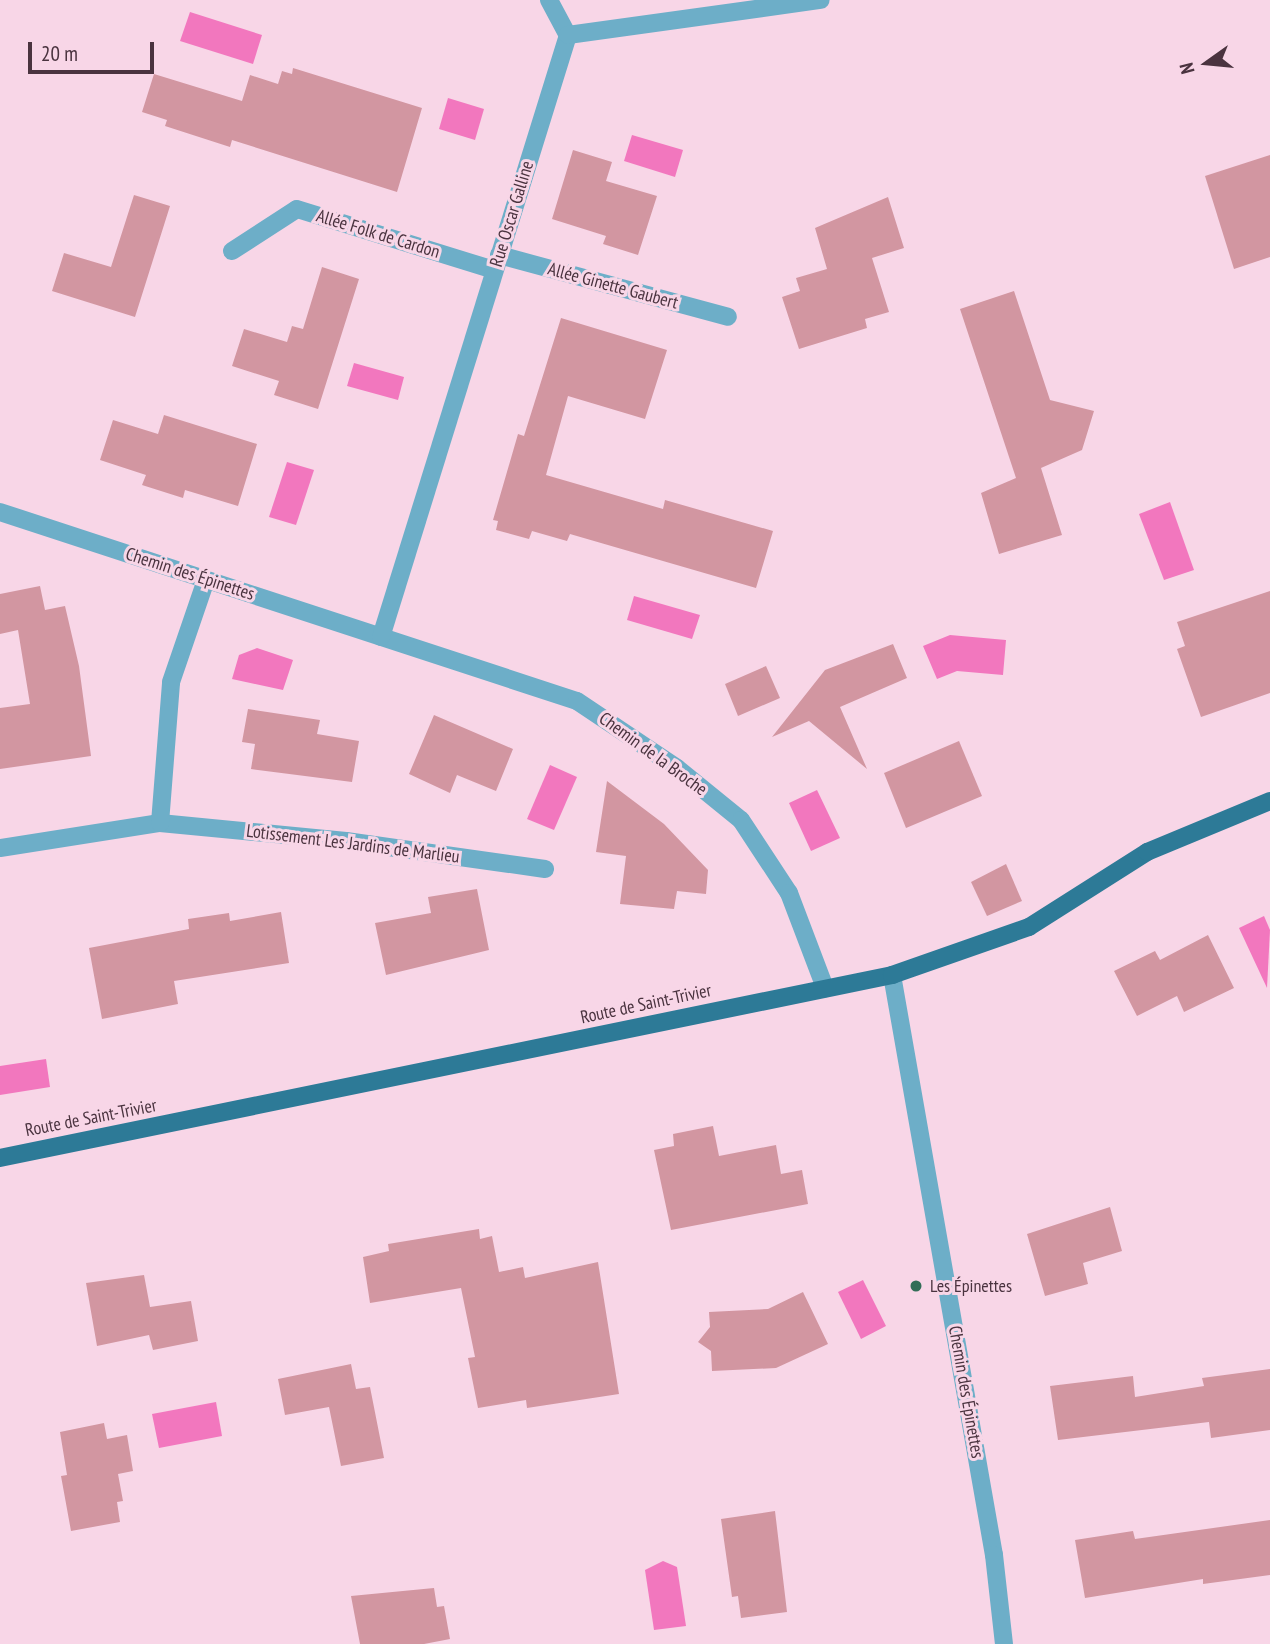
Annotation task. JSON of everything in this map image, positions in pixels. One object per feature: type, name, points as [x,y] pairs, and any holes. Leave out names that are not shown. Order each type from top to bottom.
[{"type":"main road","name":"Route de Saint-Trivier","points":[[0,1158],[892,975],[1029,927],[1147,852],[1270,801]]},
{"type":"street","points":[[549,0],[568,36],[821,0]]},
{"type":"street","name":"Rue Oscar Galline","points":[[381,636],[568,36]]},
{"type":"street","name":"Allée Folk de Cardon","points":[[232,251],[297,209],[496,262]]},
{"type":"street","name":"Allée Ginette Gaubert","points":[[496,262],[727,317]]},
{"type":"street","name":"Chemin des Épinettes","points":[[0,512],[381,636]]},
{"type":"street","points":[[160,823],[171,682],[206,580]]},
{"type":"street","name":"Chemin de la Broche","points":[[381,636],[578,701],[677,768],[741,820],[789,893],[825,988]]},
{"type":"street","name":"Lotissement Les Jardins de Marlieu","points":[[0,848],[160,823],[346,841],[545,869]]},
{"type":"street","name":"Chemin des Épinettes","points":[[892,975],[994,1555],[1004,1644]]},
{"type":"shaded area","points":[[190,12],[262,35],[253,64],[180,41]]},
{"type":"shaded area","points":[[448,98],[484,109],[475,140],[439,129]]},
{"type":"shaded area","points":[[632,135],[683,150],[675,177],[624,161]]},
{"type":"shaded area","points":[[354,363],[404,377],[398,400],[347,386]]},
{"type":"shaded area","points":[[287,462],[314,470],[296,525],[269,517]]},
{"type":"shaded area","points":[[1170,502],[1194,570],[1164,580],[1139,514]]},
{"type":"shaded area","points":[[634,596],[700,615],[692,639],[627,620]]},
{"type":"shaded area","points":[[950,635],[1006,640],[1003,675],[957,671],[937,679],[923,646]]},
{"type":"shaded area","points":[[257,648],[293,660],[283,690],[232,679],[239,655]]},
{"type":"shaded area","points":[[550,765],[577,777],[554,830],[527,819]]},
{"type":"shaded area","points":[[817,790],[840,838],[811,851],[789,803]]},
{"type":"shaded area","points":[[1264,916],[1270,930],[1267,988],[1239,928]]},
{"type":"shaded area","points":[[46,1059],[50,1087],[0,1095],[0,1066]]},
{"type":"shaded area","points":[[863,1280],[886,1326],[861,1339],[838,1292]]},
{"type":"shaded area","points":[[216,1402],[222,1436],[159,1448],[152,1414]]},
{"type":"shaded area","points":[[663,1561],[677,1567],[686,1626],[654,1630],[645,1570]]},
{"type":"building","points":[[293,68],[422,108],[397,192],[232,140],[230,147],[165,126],[167,120],[142,112],[154,74],[242,101],[250,75],[278,84],[282,71],[292,74]]},
{"type":"building","points":[[573,150],[612,162],[606,181],[657,196],[638,255],[603,244],[606,236],[552,219]]},
{"type":"building","points":[[1270,155],[1270,257],[1234,269],[1205,176]]},
{"type":"building","points":[[134,195],[170,206],[135,317],[52,291],[64,253],[111,267]]},
{"type":"building","points":[[888,197],[904,248],[872,258],[889,312],[865,319],[867,328],[799,349],[782,297],[800,291],[796,278],[827,269],[815,228]]},
{"type":"building","points":[[322,267],[359,279],[318,409],[274,395],[279,381],[232,366],[244,329],[287,342],[292,326],[303,329]]},
{"type":"building","points":[[1014,291],[1050,400],[1094,411],[1082,450],[1041,468],[1062,535],[999,554],[981,493],[1016,478],[960,309]]},
{"type":"building","points":[[561,318],[667,350],[645,419],[568,396],[546,475],[663,509],[665,500],[773,531],[756,588],[570,534],[567,541],[532,531],[529,539],[496,530],[498,521],[493,520],[518,434],[524,436]]},
{"type":"building","points":[[164,415],[257,444],[238,506],[185,490],[183,498],[142,485],[146,475],[100,460],[113,420],[158,434]]},
{"type":"building","points":[[40,586],[45,610],[65,606],[79,666],[91,756],[0,769],[0,708],[30,704],[18,630],[0,634],[0,594]]},
{"type":"building","points":[[1270,591],[1270,693],[1201,717],[1177,649],[1185,646],[1177,622]]},
{"type":"building","points":[[893,644],[907,678],[840,707],[867,769],[809,721],[772,737],[825,670]]},
{"type":"building","points":[[766,666],[780,698],[738,716],[725,684]]},
{"type":"building","points":[[248,709],[320,720],[317,734],[359,741],[352,782],[251,769],[255,744],[242,742]]},
{"type":"building","points":[[434,715],[513,749],[496,791],[457,775],[450,793],[409,774]]},
{"type":"building","points":[[959,741],[982,796],[906,828],[884,773]]},
{"type":"building","points":[[607,781],[664,824],[708,870],[706,894],[677,891],[674,909],[620,904],[626,856],[596,852]]},
{"type":"building","points":[[1006,864],[1022,901],[987,916],[971,882]]},
{"type":"building","points":[[477,889],[489,950],[386,975],[375,923],[431,913],[428,897]]},
{"type":"building","points":[[281,912],[289,963],[174,981],[178,1004],[102,1019],[89,948],[189,929],[188,919],[229,913],[230,921]]},
{"type":"building","points":[[1208,935],[1234,988],[1184,1012],[1177,996],[1137,1016],[1114,971],[1155,951],[1160,960]]},
{"type":"building","points":[[713,1126],[719,1156],[776,1145],[781,1174],[802,1170],[808,1204],[671,1230],[654,1150],[674,1146],[673,1134]]},
{"type":"building","points":[[1110,1207],[1122,1251],[1083,1263],[1088,1284],[1045,1296],[1027,1234]]},
{"type":"building","points":[[479,1229],[480,1239],[492,1236],[499,1272],[523,1267],[525,1278],[598,1262],[619,1394],[527,1408],[526,1400],[478,1408],[468,1358],[475,1357],[461,1288],[370,1303],[363,1257],[389,1251],[388,1244]]},
{"type":"building","points":[[144,1275],[150,1307],[191,1301],[198,1341],[153,1350],[149,1335],[97,1346],[86,1283]]},
{"type":"building","points":[[803,1292],[828,1344],[776,1368],[712,1371],[711,1351],[698,1342],[710,1327],[709,1312],[768,1309]]},
{"type":"building","points":[[351,1364],[356,1389],[370,1387],[384,1458],[341,1466],[329,1407],[285,1415],[278,1379]]},
{"type":"building","points":[[1270,1369],[1270,1430],[1211,1438],[1209,1422],[1058,1440],[1050,1386],[1133,1376],[1135,1397],[1204,1386],[1202,1378]]},
{"type":"building","points":[[104,1423],[107,1439],[127,1435],[133,1471],[118,1474],[123,1501],[117,1502],[120,1522],[71,1531],[61,1476],[67,1475],[60,1432]]},
{"type":"building","points":[[775,1511],[787,1612],[741,1618],[738,1596],[732,1597],[721,1519]]},
{"type":"building","points":[[1270,1520],[1270,1575],[1203,1584],[1203,1579],[1085,1598],[1075,1540],[1133,1531],[1135,1539]]},
{"type":"building","points":[[434,1588],[437,1607],[444,1606],[450,1639],[424,1644],[360,1644],[351,1596]]},
{"type":"place","name":"Les Épinettes","points":[[916,1286]]}]
